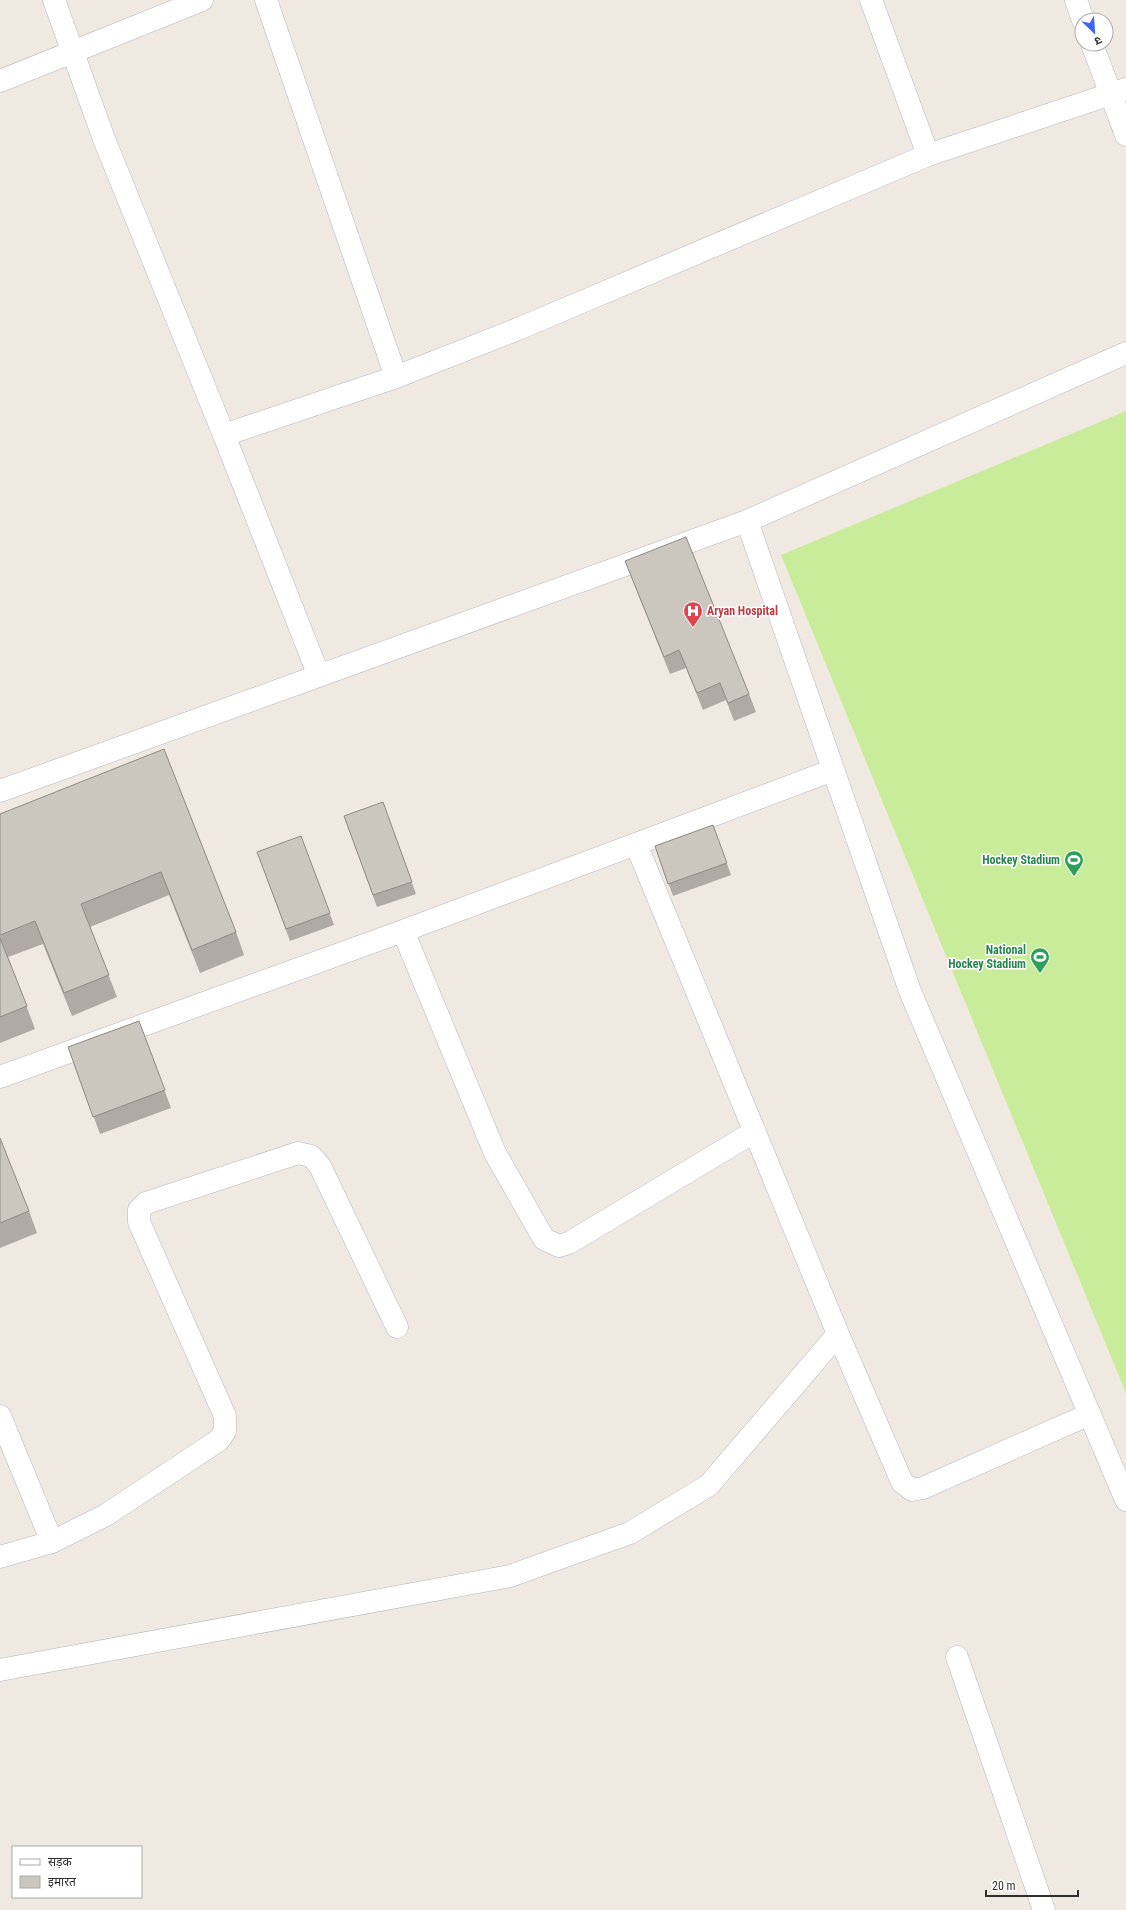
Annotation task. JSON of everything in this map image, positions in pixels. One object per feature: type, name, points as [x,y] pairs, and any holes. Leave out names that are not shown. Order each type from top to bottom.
[{"type":"street","points":[[54,0],[74,52],[104,139],[319,676]]},
{"type":"street","points":[[0,81],[202,0]]},
{"type":"street","points":[[266,0],[396,377]]},
{"type":"street","points":[[871,0],[928,155]]},
{"type":"street","points":[[1076,0],[1080,12]]},
{"type":"street","points":[[1096,52],[1118,92],[1126,135]]},
{"type":"street","points":[[224,436],[396,377],[518,329],[928,155],[1118,92]]},
{"type":"street","points":[[0,791],[747,521],[1126,353]]},
{"type":"street","points":[[747,521],[910,991],[1126,1500]]},
{"type":"street","points":[[0,1077],[403,931],[833,770]]},
{"type":"street","points":[[636,844],[838,1334],[902,1482],[912,1490],[923,1488],[1090,1414]]},
{"type":"street","points":[[403,931],[495,1153],[544,1239],[559,1246],[569,1243],[754,1132]]},
{"type":"street","points":[[0,1557],[52,1542],[106,1516],[219,1440],[225,1431],[226,1416],[139,1222],[139,1210],[146,1203],[298,1153],[311,1156],[320,1166],[397,1327]]},
{"type":"street","points":[[0,1670],[510,1576],[630,1533],[709,1485],[838,1334]]},
{"type":"street","points":[[0,1416],[52,1542]]},
{"type":"street","points":[[957,1657],[1044,1910]]},
{"type":"green space","name":"National Hockey Stadium","points":[[1126,411],[1126,1393],[781,555]]},
{"type":"building","points":[[686,537],[749,694],[728,703],[720,683],[697,693],[679,650],[664,657],[625,561]]},
{"type":"building","points":[[164,749],[236,932],[192,950],[161,872],[81,904],[109,975],[64,993],[35,921],[0,935],[0,814]]},
{"type":"building","points":[[383,802],[412,882],[373,895],[344,816]]},
{"type":"building","points":[[713,825],[727,863],[668,884],[655,846]]},
{"type":"building","points":[[301,836],[330,913],[286,929],[257,852]]},
{"type":"building","points":[[0,938],[27,1006],[0,1017]]},
{"type":"building","points":[[139,1021],[165,1090],[93,1117],[68,1047]]},
{"type":"building","points":[[0,1138],[29,1211],[0,1223]]},
{"type":"place","name":"Aryan Hospital","points":[[693,628]]},
{"type":"place","name":"Hockey Stadium","points":[[1074,877]]},
{"type":"place","name":"National Hockey Stadium","points":[[1040,974]]}]
